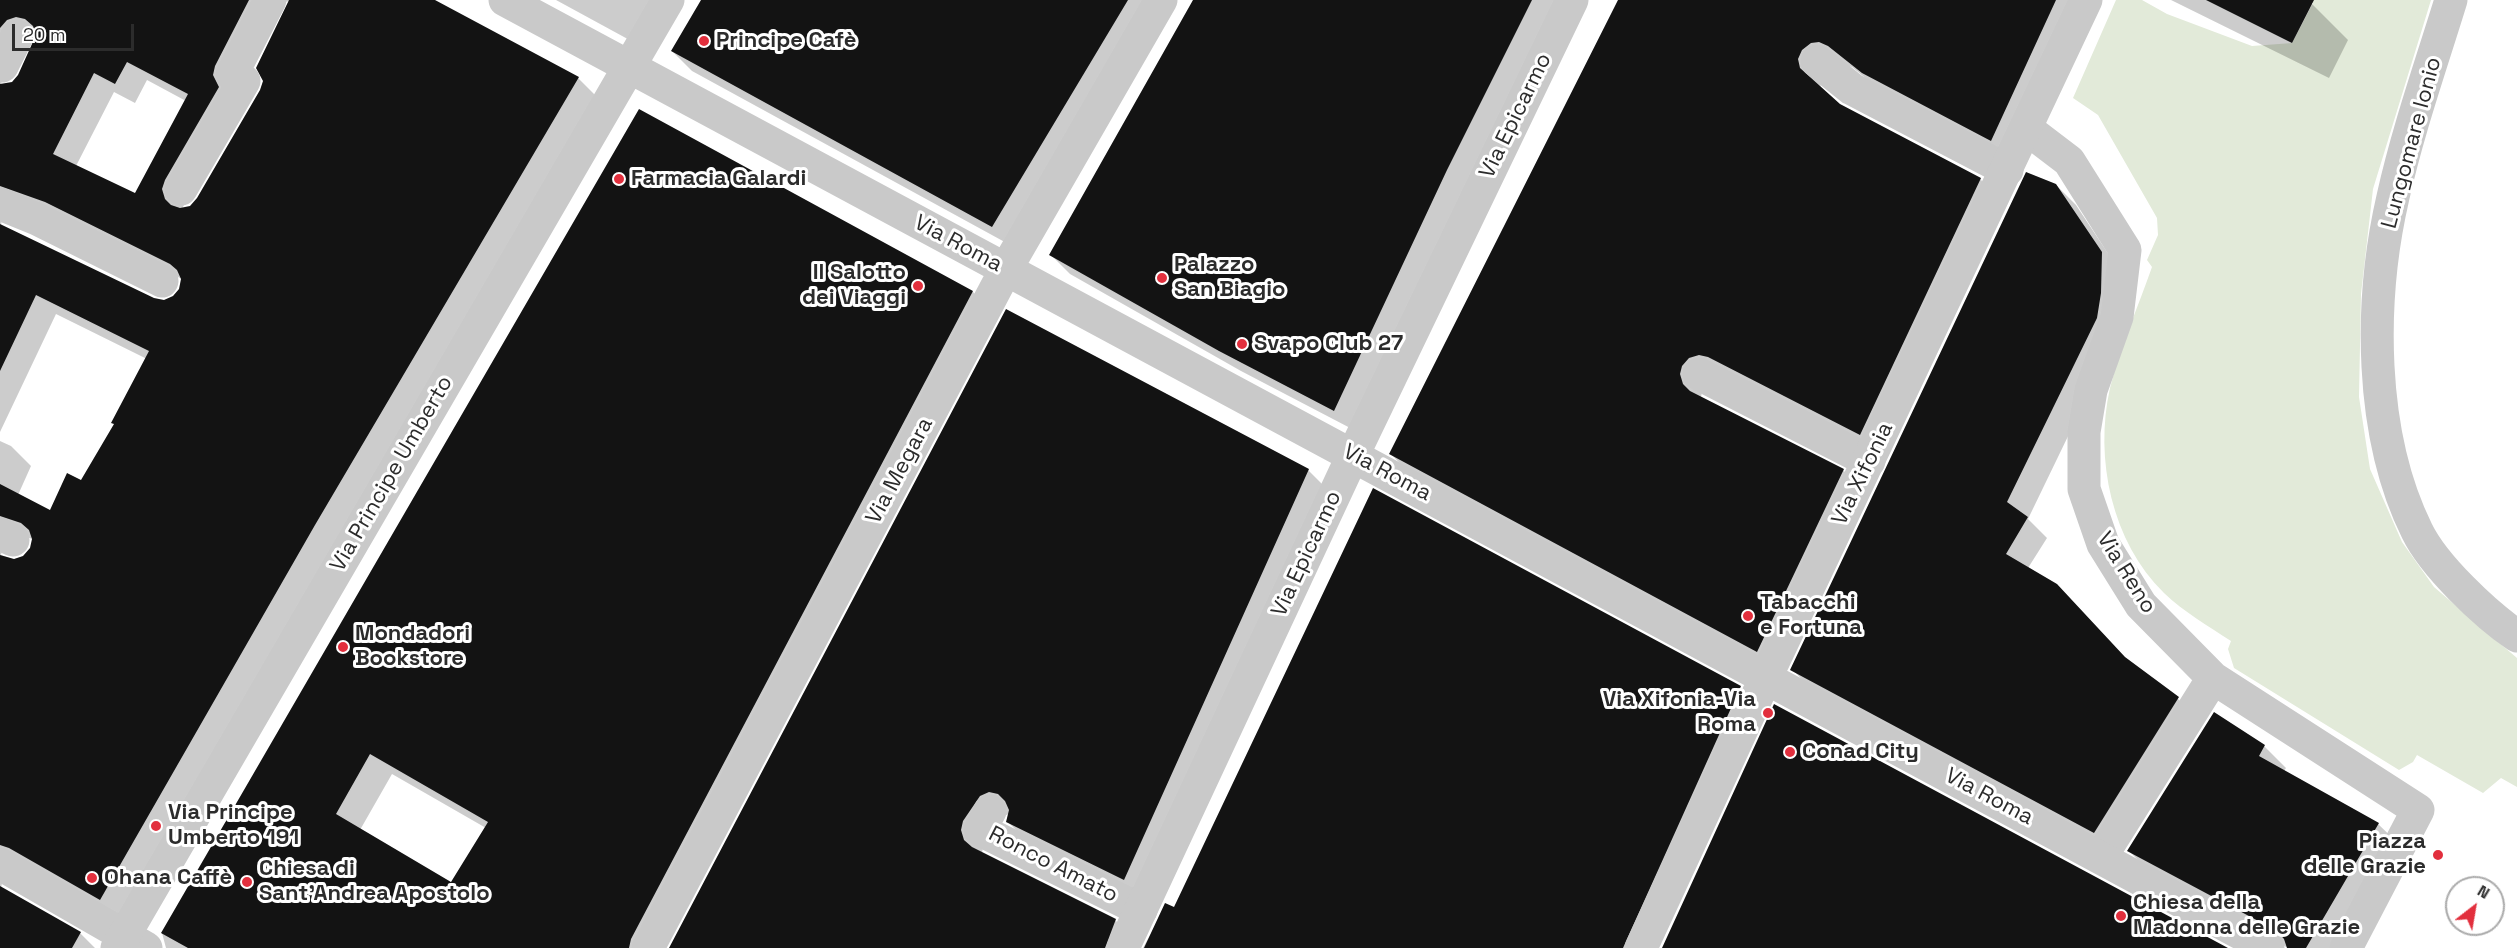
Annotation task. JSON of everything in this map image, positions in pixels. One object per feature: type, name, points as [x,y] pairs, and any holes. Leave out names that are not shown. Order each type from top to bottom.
[{"type":"street","points":[[181,189],[244,81],[232,74],[270,0]]},
{"type":"street","name":"Via Roma","points":[[505,0],[2268,948]]},
{"type":"street","name":"Via Principe Umberto","points":[[129,944],[668,0]]},
{"type":"street","name":"Via Megara","points":[[648,948],[1006,269],[1161,0]]},
{"type":"street","name":"Via Epicarmo","points":[[1123,948],[1353,455],[1572,0]]},
{"type":"street","name":"Via Xifonia","points":[[1641,948],[1766,677],[2086,0]]},
{"type":"street","name":"Lungomare Ionio","points":[[2451,0],[2393,197],[2379,292],[2380,390],[2388,452],[2417,533],[2455,582],[2497,622],[2517,636]]},
{"type":"street","points":[[0,65],[2,66],[17,36]]},
{"type":"street","points":[[1817,61],[1852,89],[2007,170]]},
{"type":"street","name":"Via Reno","points":[[2027,129],[2069,161],[2125,250],[2117,317],[2091,390],[2084,432],[2084,489],[2103,544],[2141,605],[2213,678],[2418,810],[2346,948]]},
{"type":"street","points":[[0,204],[37,219],[162,281]]},
{"type":"street","points":[[1700,374],[1869,461]]},
{"type":"street","points":[[2101,857],[2213,678]]},
{"type":"street","name":"Ronco Amato","points":[[990,811],[980,830],[1141,910]]},
{"type":"street","points":[[0,864],[129,944]]},
{"type":"green space","points":[[2116,0],[2142,0],[2167,14],[2252,46],[2292,43],[2313,3],[2308,0],[2431,0],[2373,189],[2361,294],[2359,397],[2370,469],[2402,542],[2434,587],[2517,658],[2517,787],[2501,778],[2483,793],[2417,755],[2413,762],[2399,770],[2234,668],[2228,649],[2231,641],[2188,613],[2164,593],[2146,572],[2131,549],[2120,524],[2106,471],[2104,443],[2106,415],[2110,388],[2119,358],[2152,267],[2147,260],[2158,235],[2157,218],[2098,115],[2073,98]]},
{"type":"building","points":[[0,0],[249,0],[215,66],[213,75],[219,87],[162,189],[165,199],[171,205],[180,208],[190,206],[197,198],[260,90],[263,81],[256,68],[289,0],[435,0],[579,77],[315,525],[100,900],[0,845],[0,555],[14,559],[23,556],[30,548],[32,539],[29,530],[21,523],[0,516],[0,484],[50,510],[67,473],[81,480],[114,424],[111,423],[149,351],[36,295],[0,371],[0,224],[154,298],[164,300],[173,296],[179,289],[181,279],[177,270],[170,264],[45,202],[0,186],[0,84],[12,82],[18,75],[36,35],[33,26],[25,19],[16,17],[7,20],[0,28]],"holes":[[[127,62],[188,94],[135,193],[53,154],[94,73],[115,84]]]},
{"type":"building","points":[[701,0],[1128,0],[992,227],[671,51]]},
{"type":"building","points":[[1193,0],[1532,0],[1447,170],[1334,411],[1219,351],[1049,255]]},
{"type":"building","points":[[1618,0],[2056,0],[1991,141],[1862,73],[1828,46],[1819,42],[1811,43],[1802,50],[1798,59],[1800,68],[1840,104],[1981,178],[1860,435],[1708,357],[1699,355],[1689,358],[1682,366],[1680,374],[1683,384],[1690,391],[1844,469],[1757,652],[1389,454]]},
{"type":"building","points":[[2206,0],[2314,0],[2292,43]]},
{"type":"building","points":[[639,109],[973,291],[631,939],[629,948],[188,948],[161,933]],"holes":[[[370,754],[488,822],[451,882],[336,814]]]},
{"type":"building","points":[[2026,172],[2056,184],[2102,252],[2101,293],[2097,318],[2007,502],[2028,517],[2006,554],[2057,584],[2125,657],[2179,697],[2094,833],[1790,670]]},
{"type":"building","points":[[1006,309],[1309,469],[1124,880],[1006,822],[1009,810],[1005,801],[998,794],[989,792],[980,796],[963,821],[961,830],[964,840],[972,847],[1116,919],[1105,948],[669,948]]},
{"type":"building","points":[[1373,488],[1741,686],[1623,948],[1144,948],[1165,903],[1174,907]]},
{"type":"building","points":[[1774,704],[2228,948],[1662,948]]},
{"type":"building","points":[[2214,712],[2265,745],[2259,756],[2379,823],[2306,948],[2287,948],[2284,939],[2277,931],[2127,851]]},
{"type":"building","points":[[0,886],[81,932],[72,948],[0,948]]},
{"type":"place","name":"Principe Cafè","points":[[704,41]]},
{"type":"place","name":"Farmacia Galardi","points":[[619,179]]},
{"type":"place","name":"Palazzo San Biagio","points":[[1162,278]]},
{"type":"place","name":"Il Salotto dei Viaggi","points":[[918,286]]},
{"type":"place","name":"Svapo Club 27","points":[[1242,344]]},
{"type":"place","name":"Tabacchi e Fortuna","points":[[1748,616]]},
{"type":"place","name":"Mondadori Bookstore","points":[[343,647]]},
{"type":"place","name":"Via Xifonia-Via Roma","points":[[1768,713]]},
{"type":"place","name":"Conad City","points":[[1790,752]]},
{"type":"place","name":"Via Principe Umberto 191","points":[[156,826]]},
{"type":"place","name":"Piazza delle Grazie","points":[[2438,855]]},
{"type":"place","name":"Ohana Caffè","points":[[92,878]]},
{"type":"place","name":"Chiesa di Sant'Andrea Apostolo","points":[[247,882]]},
{"type":"place","name":"Chiesa della Madonna delle Grazie","points":[[2121,916]]}]
